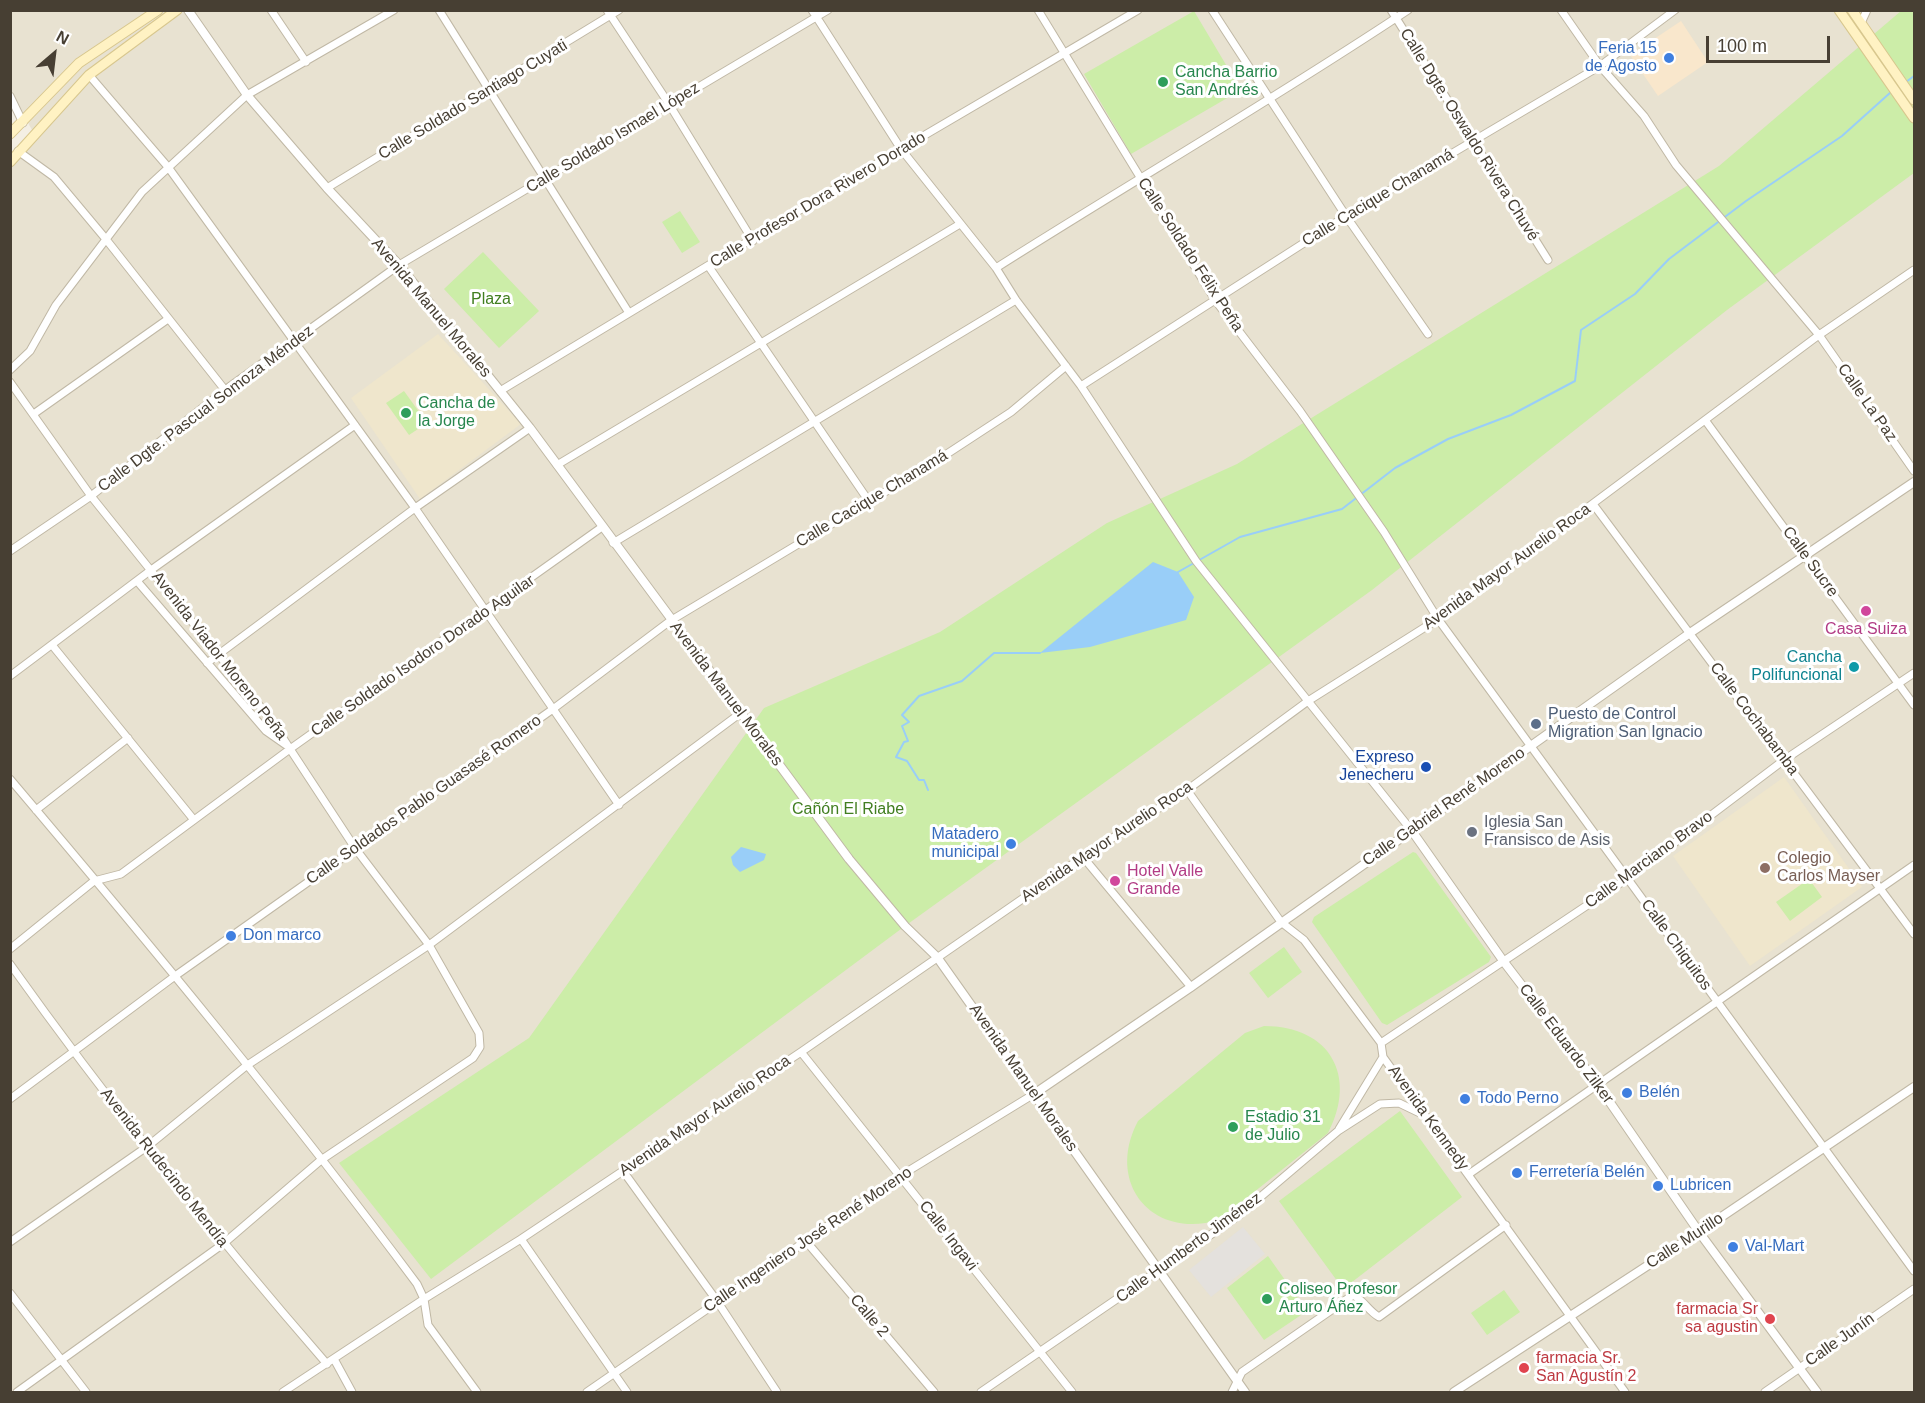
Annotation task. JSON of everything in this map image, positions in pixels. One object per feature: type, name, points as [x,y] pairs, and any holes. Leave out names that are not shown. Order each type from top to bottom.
[{"type":"main road","points":[[10,134],[79,63],[158,10]]},
{"type":"main road","points":[[10,162],[89,75],[166,14],[177,10]]},
{"type":"main road","points":[[1839,10],[1891,84],[1911,100]]},
{"type":"main road","points":[[1852,10],[1900,78],[1911,100],[1914,118]]},
{"type":"street","name":"Avenida Manuel Morales","points":[[188,10],[247,95],[327,188],[399,265],[500,391],[557,465],[670,621],[742,712],[849,859],[905,926],[937,957],[1245,1392]]},
{"type":"street","points":[[271,10],[306,62]]},
{"type":"street","points":[[10,370],[30,351],[56,305],[105,237],[142,192],[168,167],[247,95],[394,10]]},
{"type":"street","points":[[439,10],[629,313]]},
{"type":"street","name":"Calle Soldado Santiago Cuyati","points":[[327,188],[490,90],[608,13],[619,10]]},
{"type":"street","name":"Calle Soldado Ismael López","points":[[399,265],[815,14],[828,10]]},
{"type":"street","name":"Calle Soldado Félix Peña","points":[[1038,10],[1215,300],[1299,411],[1364,503]]},
{"type":"street","name":"Calle Profesor Dora Rivero Dorado","points":[[500,391],[753,241],[901,149],[1138,10]]},
{"type":"street","points":[[1212,10],[1346,216],[1428,334]]},
{"type":"street","name":"Calle Dgte. Oswaldo Rivera Chuvé","points":[[1391,10],[1548,260]]},
{"type":"street","points":[[996,268],[1139,177],[1270,100],[1408,10]]},
{"type":"street","name":"Calle La Paz","points":[[1561,10],[1600,66],[1644,116],[1676,165],[1718,212],[1819,335],[1914,471]]},
{"type":"street","name":"Calle Cacique Chanamá","points":[[1081,386],[1346,216],[1600,66],[1676,10]]},
{"type":"street","points":[[1861,23],[1867,10]]},
{"type":"street","points":[[608,13],[669,104],[753,241]]},
{"type":"street","name":"Calle Eduardo Zilker","points":[[815,14],[901,149],[996,268],[1016,300],[1081,386],[1196,561],[1412,831],[1504,962],[1598,1084],[1699,1232],[1817,1392]]},
{"type":"street","points":[[89,75],[168,167],[415,508],[619,805]]},
{"type":"street","points":[[10,96],[23,123]]},
{"type":"street","points":[[18,151],[54,177],[105,237],[225,390]]},
{"type":"street","points":[[557,465],[960,224]]},
{"type":"street","name":"Calle Dgte. Pascual Somoza Méndez","points":[[10,551],[91,496],[225,390],[399,265]]},
{"type":"street","points":[[709,267],[868,500]]},
{"type":"street","name":"Avenida Mayor Aurelio Roca","points":[[283,1392],[423,1299],[521,1239],[801,1052],[1083,857],[1187,790],[1308,701],[1438,619],[1819,335],[1914,270]]},
{"type":"street","points":[[614,543],[1016,300]]},
{"type":"street","points":[[35,413],[168,318]]},
{"type":"street","name":"Calle Cacique Chanamá","points":[[670,621],[868,500],[930,465],[1011,412],[1066,366]]},
{"type":"street","name":"Avenida Viador Moreno Peña","points":[[10,382],[35,413],[91,496],[219,653],[290,749]]},
{"type":"street","name":"Calle Sucre","points":[[1705,420],[1914,705]]},
{"type":"street","points":[[10,676],[152,570],[355,425]]},
{"type":"street","points":[[207,663],[415,508],[530,429]]},
{"type":"street","name":"Calle Gabriel René Moreno","points":[[1034,1094],[1191,987],[1689,633],[1914,483]]},
{"type":"street","name":"Calle Chiquitos","points":[[1364,503],[1438,619],[1914,1271]]},
{"type":"street","name":"Calle Cochabamba","points":[[1593,504],[1914,934]]},
{"type":"street","name":"Calle Soldado Isodoro Dorado Aguilar","points":[[94,881],[121,874],[290,749],[486,612],[602,527]]},
{"type":"street","name":"Avenida Viador Moreno Peña","points":[[137,581],[266,731],[290,749]]},
{"type":"street","name":"Calle Soldados Pablo Guasasé Romero","points":[[10,1099],[74,1054],[176,976],[554,709],[670,621]]},
{"type":"street","points":[[52,645],[194,820]]},
{"type":"street","name":"Calle Marciano Bravo","points":[[1381,1043],[1628,878],[1784,760],[1914,673]]},
{"type":"street","points":[[10,1242],[147,1146],[246,1066],[429,945],[742,712]]},
{"type":"street","points":[[36,810],[128,738]]},
{"type":"street","points":[[17,1392],[223,1244],[321,1160],[473,1058],[480,1047],[479,1033],[429,945],[355,848],[290,749]]},
{"type":"street","points":[[10,779],[176,976],[417,1284],[423,1299],[428,1325],[477,1392]]},
{"type":"street","name":"Avenida Kennedy","points":[[1187,790],[1281,922],[1304,940],[1381,1043],[1383,1057],[1625,1392]]},
{"type":"street","points":[[1083,857],[1191,987]]},
{"type":"street","points":[[1469,1174],[1914,866]]},
{"type":"street","points":[[10,949],[94,881]]},
{"type":"street","name":"Avenida Rudecindo Mendía","points":[[10,964],[74,1054],[223,1244],[327,1364]]},
{"type":"street","name":"Calle Ingavi","points":[[801,1052],[1072,1392]]},
{"type":"street","points":[[1338,1131],[1383,1057]]},
{"type":"street","name":"Calle Murillo","points":[[1454,1392],[1699,1232],[1914,1087]]},
{"type":"street","name":"Calle Ingeniero José René Moreno","points":[[587,1392],[900,1176],[1034,1094]]},
{"type":"street","name":"Calle Humberto Jiménez","points":[[981,1392],[1238,1216],[1338,1131],[1380,1104],[1400,1103],[1427,1116]]},
{"type":"street","points":[[623,1171],[717,1301],[777,1392]]},
{"type":"street","points":[[1232,1392],[1242,1372],[1353,1295],[1360,1298],[1372,1313],[1379,1317],[1506,1225]]},
{"type":"street","points":[[521,1239],[627,1392]]},
{"type":"street","name":"Calle 2","points":[[805,1240],[934,1392]]},
{"type":"street","name":"Calle Junín","points":[[1765,1392],[1914,1288]]},
{"type":"street","points":[[10,1293],[86,1392]]},
{"type":"street","points":[[334,1359],[352,1392]]},
{"type":"shaded area","points":[[11,11],[1914,11],[1914,1392],[11,1392],[10,165],[32,130],[11,93]]},
{"type":"shaded area","name":"Feria 15 de Agosto","points":[[1681,21],[1708,62],[1658,96],[1630,55]]},
{"type":"shaded area","points":[[438,334],[521,424],[420,499],[351,398]]},
{"type":"shaded area","name":"Colegio Carlos Mayser","points":[[1784,777],[1862,887],[1750,966],[1673,856]]},
{"type":"shaded area","points":[[1243,1227],[1265,1254],[1211,1297],[1189,1270]]},
{"type":"green space","name":"Cancha Barrio San Andrés","points":[[1194,11],[1241,90],[1131,154],[1084,74]]},
{"type":"green space","name":"Cañón El Riabe","points":[[1901,11],[1914,11],[1914,173],[1727,310],[1372,590],[905,926],[431,1279],[339,1163],[529,1038],[764,708],[940,632],[1107,523],[1237,464],[1719,166]]},
{"type":"green space","points":[[680,211],[700,242],[682,253],[662,222]]},
{"type":"green space","name":"Plaza","points":[[483,252],[539,311],[499,348],[444,289]]},
{"type":"green space","name":"Cancha de la Jorge","points":[[404,391],[427,423],[409,435],[386,403]]},
{"type":"green space","points":[[1413,852],[1416,853],[1491,957],[1489,962],[1387,1025],[1382,1023],[1312,922],[1314,917]]},
{"type":"green space","points":[[1809,879],[1822,897],[1790,921],[1776,902]]},
{"type":"green space","points":[[1284,947],[1302,972],[1268,998],[1249,973]]},
{"type":"green space","name":"Estadio 31 de Julio","points":[[1264,1026],[1287,1028],[1306,1035],[1321,1045],[1332,1058],[1338,1074],[1340,1092],[1337,1112],[1328,1133],[1219,1220],[1195,1224],[1173,1222],[1155,1214],[1141,1201],[1131,1185],[1127,1165],[1129,1144],[1138,1121],[1245,1033]]},
{"type":"green space","points":[[1400,1111],[1462,1197],[1343,1289],[1279,1201]]},
{"type":"green space","name":"Coliseo Profesor Arturo Áñez","points":[[1268,1256],[1307,1311],[1264,1340],[1227,1288]]},
{"type":"green space","points":[[1504,1290],[1520,1312],[1487,1335],[1471,1313]]},
{"type":"water","points":[[1153,562],[1178,572],[1194,597],[1186,620],[1090,647],[1040,653]]},
{"type":"water","points":[[741,847],[766,854],[764,860],[740,872],[733,865],[731,857]]},
{"type":"waterway","points":[[1906,82],[1914,76]]},
{"type":"waterway","points":[[1178,572],[1240,537],[1342,509],[1395,468],[1448,439],[1511,415],[1575,381],[1581,330],[1635,294],[1669,259],[1746,201],[1842,136],[1891,92]]},
{"type":"waterway","points":[[928,790],[924,780],[919,780],[907,761],[896,757],[904,742],[908,741],[902,726],[909,722],[902,715],[919,696],[962,681],[994,653],[1040,653]]},
{"type":"place","name":"Feria 15 de Agosto","points":[[1669,58]]},
{"type":"place","name":"Cancha Barrio San Andrés","points":[[1163,82]]},
{"type":"place","name":"Cancha de la Jorge","points":[[406,413]]},
{"type":"place","name":"Casa Suiza","points":[[1866,611]]},
{"type":"place","name":"Cancha Polifuncional","points":[[1854,667]]},
{"type":"place","name":"Puesto de Control Migration San Ignacio","points":[[1536,724]]},
{"type":"place","name":"Expreso Jenecheru","points":[[1426,767]]},
{"type":"place","name":"Iglesia San Fransisco de Asis","points":[[1472,832]]},
{"type":"place","name":"Matadero municipal","points":[[1011,844]]},
{"type":"place","name":"Colegio Carlos Mayser","points":[[1765,868]]},
{"type":"place","name":"Hotel Valle Grande","points":[[1115,881]]},
{"type":"place","name":"Don marco","points":[[231,936]]},
{"type":"place","name":"Belén","points":[[1627,1093]]},
{"type":"place","name":"Todo Perno","points":[[1465,1099]]},
{"type":"place","name":"Estadio 31 de Julio","points":[[1233,1127]]},
{"type":"place","name":"Ferretería Belén","points":[[1517,1173]]},
{"type":"place","name":"Lubricen","points":[[1658,1186]]},
{"type":"place","name":"Val-Mart","points":[[1733,1247]]},
{"type":"place","name":"Coliseo Profesor Arturo Áñez","points":[[1267,1299]]},
{"type":"place","name":"farmacia Sr sa agustin","points":[[1770,1319]]},
{"type":"place","name":"farmacia Sr. San Agustín 2","points":[[1524,1368]]}]
